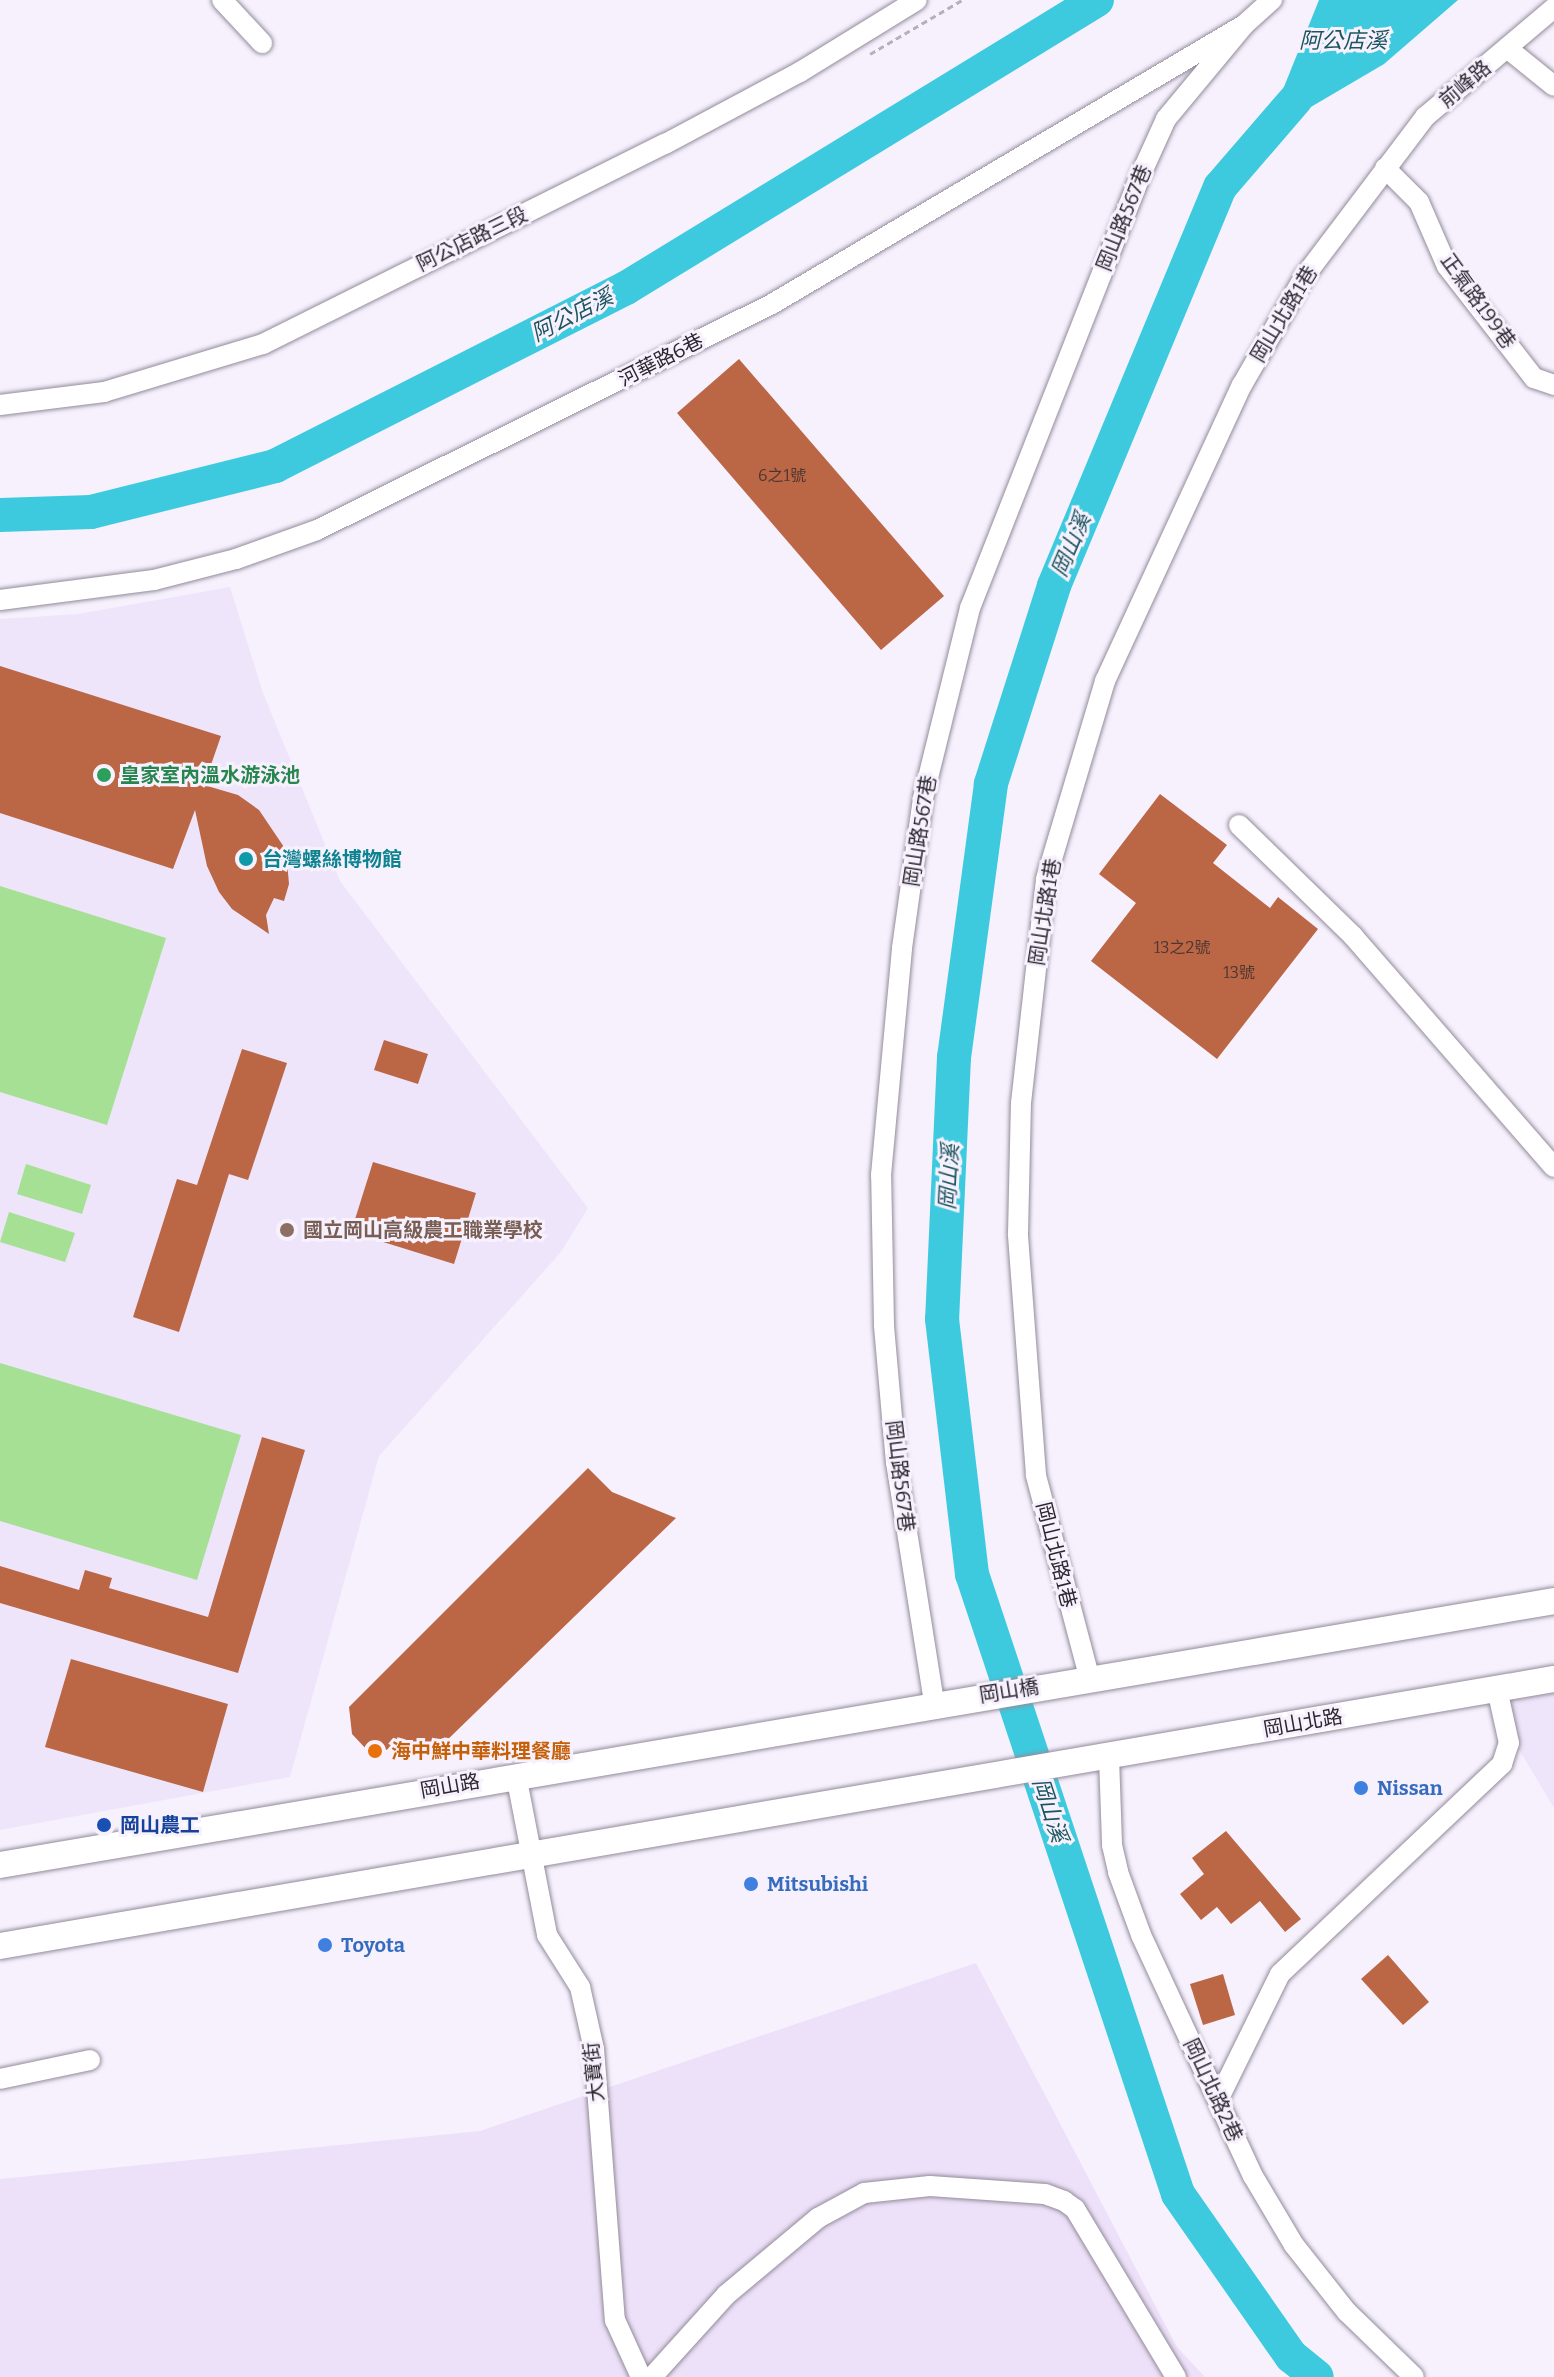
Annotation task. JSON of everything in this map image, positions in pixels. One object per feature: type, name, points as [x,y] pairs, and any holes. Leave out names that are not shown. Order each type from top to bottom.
[{"type":"main road","points":[[1080,1680],[1554,1601]]},
{"type":"main road","name":"岡山北路","points":[[529,1854],[1554,1679]]},
{"type":"main road","name":"岡山橋","points":[[941,1701],[1080,1680]]},
{"type":"main road","name":"岡山路","points":[[0,1865],[941,1701]]},
{"type":"main road","points":[[0,1946],[529,1854]]},
{"type":"street","points":[[222,0],[262,43]]},
{"type":"street","name":"阿公店路三段","points":[[0,405],[104,392],[263,344],[665,144],[800,72],[917,0]]},
{"type":"street","name":"河華路6巷","points":[[0,600],[154,580],[317,530],[772,304],[1244,25],[1272,0]]},
{"type":"street","name":"前峰路","points":[[1385,168],[1425,117],[1554,8]]},
{"type":"street","name":"岡山路567巷","points":[[941,1701],[896,1463],[884,1325],[881,1175],[902,948],[923,798],[970,608],[1142,172],[1166,119],[1244,25]]},
{"type":"street","points":[[1507,48],[1554,86]]},
{"type":"street","name":"正氣路199巷","points":[[1385,168],[1419,202],[1447,266],[1534,378],[1554,385]]},
{"type":"street","name":"岡山北路1巷","points":[[1080,1680],[1036,1475],[1018,1234],[1021,1103],[1046,879],[1105,681],[1242,385],[1304,277],[1385,168]]},
{"type":"street","points":[[1239,825],[1353,936],[1554,1167]]},
{"type":"street","points":[[1218,2100],[1280,1974],[1502,1764],[1509,1743],[1497,1689]]},
{"type":"street","name":"岡山北路2巷","points":[[1109,1757],[1112,1845],[1118,1872],[1141,1935],[1253,2176],[1294,2245],[1347,2312],[1414,2377]]},
{"type":"street","name":"大寶街","points":[[516,1775],[547,1935],[580,1987],[594,2049],[615,2320],[641,2377]]},
{"type":"street","points":[[0,2079],[90,2060]]},
{"type":"street","points":[[652,2377],[726,2295],[818,2218],[864,2193],[930,2186],[1045,2194],[1075,2209],[1176,2377]]},
{"type":"shaded area","name":"國立岡山高級農工職業學校","points":[[230,587],[263,693],[340,881],[588,1208],[561,1252],[379,1456],[290,1777],[0,1830],[0,619],[78,614]]},
{"type":"shaded area","points":[[1554,1691],[1554,1808],[1518,1748],[1507,1698]]},
{"type":"shaded area","points":[[976,1963],[1177,2347],[1205,2377],[0,2377],[0,2179],[480,2131]]},
{"type":"green space","points":[[0,886],[166,938],[107,1125],[0,1092]]},
{"type":"green space","points":[[26,1164],[91,1185],[82,1214],[17,1194]]},
{"type":"green space","points":[[9,1212],[75,1233],[65,1262],[0,1242]]},
{"type":"green space","points":[[0,1363],[241,1435],[197,1580],[0,1521]]},
{"type":"water","name":"阿公店溪","points":[[1319,0],[1458,0],[1384,64],[1265,134]]},
{"type":"building","points":[[739,359],[944,596],[881,650],[677,413]]},
{"type":"building","name":"皇家室內溫水游泳池","points":[[0,666],[221,736],[204,785],[238,795],[259,810],[286,850],[289,884],[284,901],[274,898],[266,915],[269,934],[232,909],[219,892],[207,866],[195,810],[173,869],[0,813]]},
{"type":"building","points":[[1160,794],[1227,845],[1213,863],[1270,908],[1278,897],[1318,929],[1217,1059],[1091,961],[1136,903],[1099,874]]},
{"type":"building","points":[[384,1040],[428,1054],[418,1084],[374,1070]]},
{"type":"building","points":[[242,1049],[287,1063],[248,1180],[229,1174],[179,1332],[133,1317],[177,1179],[197,1185]]},
{"type":"building","points":[[373,1162],[476,1193],[454,1264],[351,1232]]},
{"type":"building","points":[[262,1437],[305,1450],[238,1673],[0,1603],[0,1566],[79,1590],[85,1570],[112,1578],[109,1588],[208,1617]]},
{"type":"building","points":[[588,1468],[612,1492],[676,1518],[441,1746],[368,1751],[352,1734],[349,1707]]},
{"type":"building","points":[[71,1659],[228,1704],[203,1792],[45,1747]]},
{"type":"building","points":[[1226,1831],[1301,1919],[1285,1932],[1260,1901],[1231,1924],[1217,1907],[1201,1920],[1180,1894],[1204,1874],[1192,1858]]},
{"type":"building","points":[[1388,1955],[1429,2002],[1403,2025],[1361,1979]]},
{"type":"building","points":[[1223,1974],[1235,2015],[1203,2025],[1190,1984]]},
{"type":"waterway","name":"阿公店溪","points":[[0,515],[91,512],[275,466],[626,288],[1097,0]]},
{"type":"waterway","name":"岡山溪","points":[[1296,99],[1220,187],[1054,586],[991,784],[954,1057],[942,1319],[972,1574],[1178,2194],[1291,2356],[1317,2377]]},
{"type":"place","name":"皇家室內溫水游泳池","points":[[104,775]]},
{"type":"place","name":"台灣螺絲博物館","points":[[246,859]]},
{"type":"place","name":"國立岡山高級農工職業學校","points":[[287,1230]]},
{"type":"place","name":"海中鮮中華料理餐廳","points":[[375,1751]]},
{"type":"place","name":"Nissan","points":[[1361,1788]]},
{"type":"place","name":"岡山農工","points":[[104,1825]]},
{"type":"place","name":"Mitsubishi","points":[[751,1884]]},
{"type":"place","name":"Toyota","points":[[325,1945]]}]
